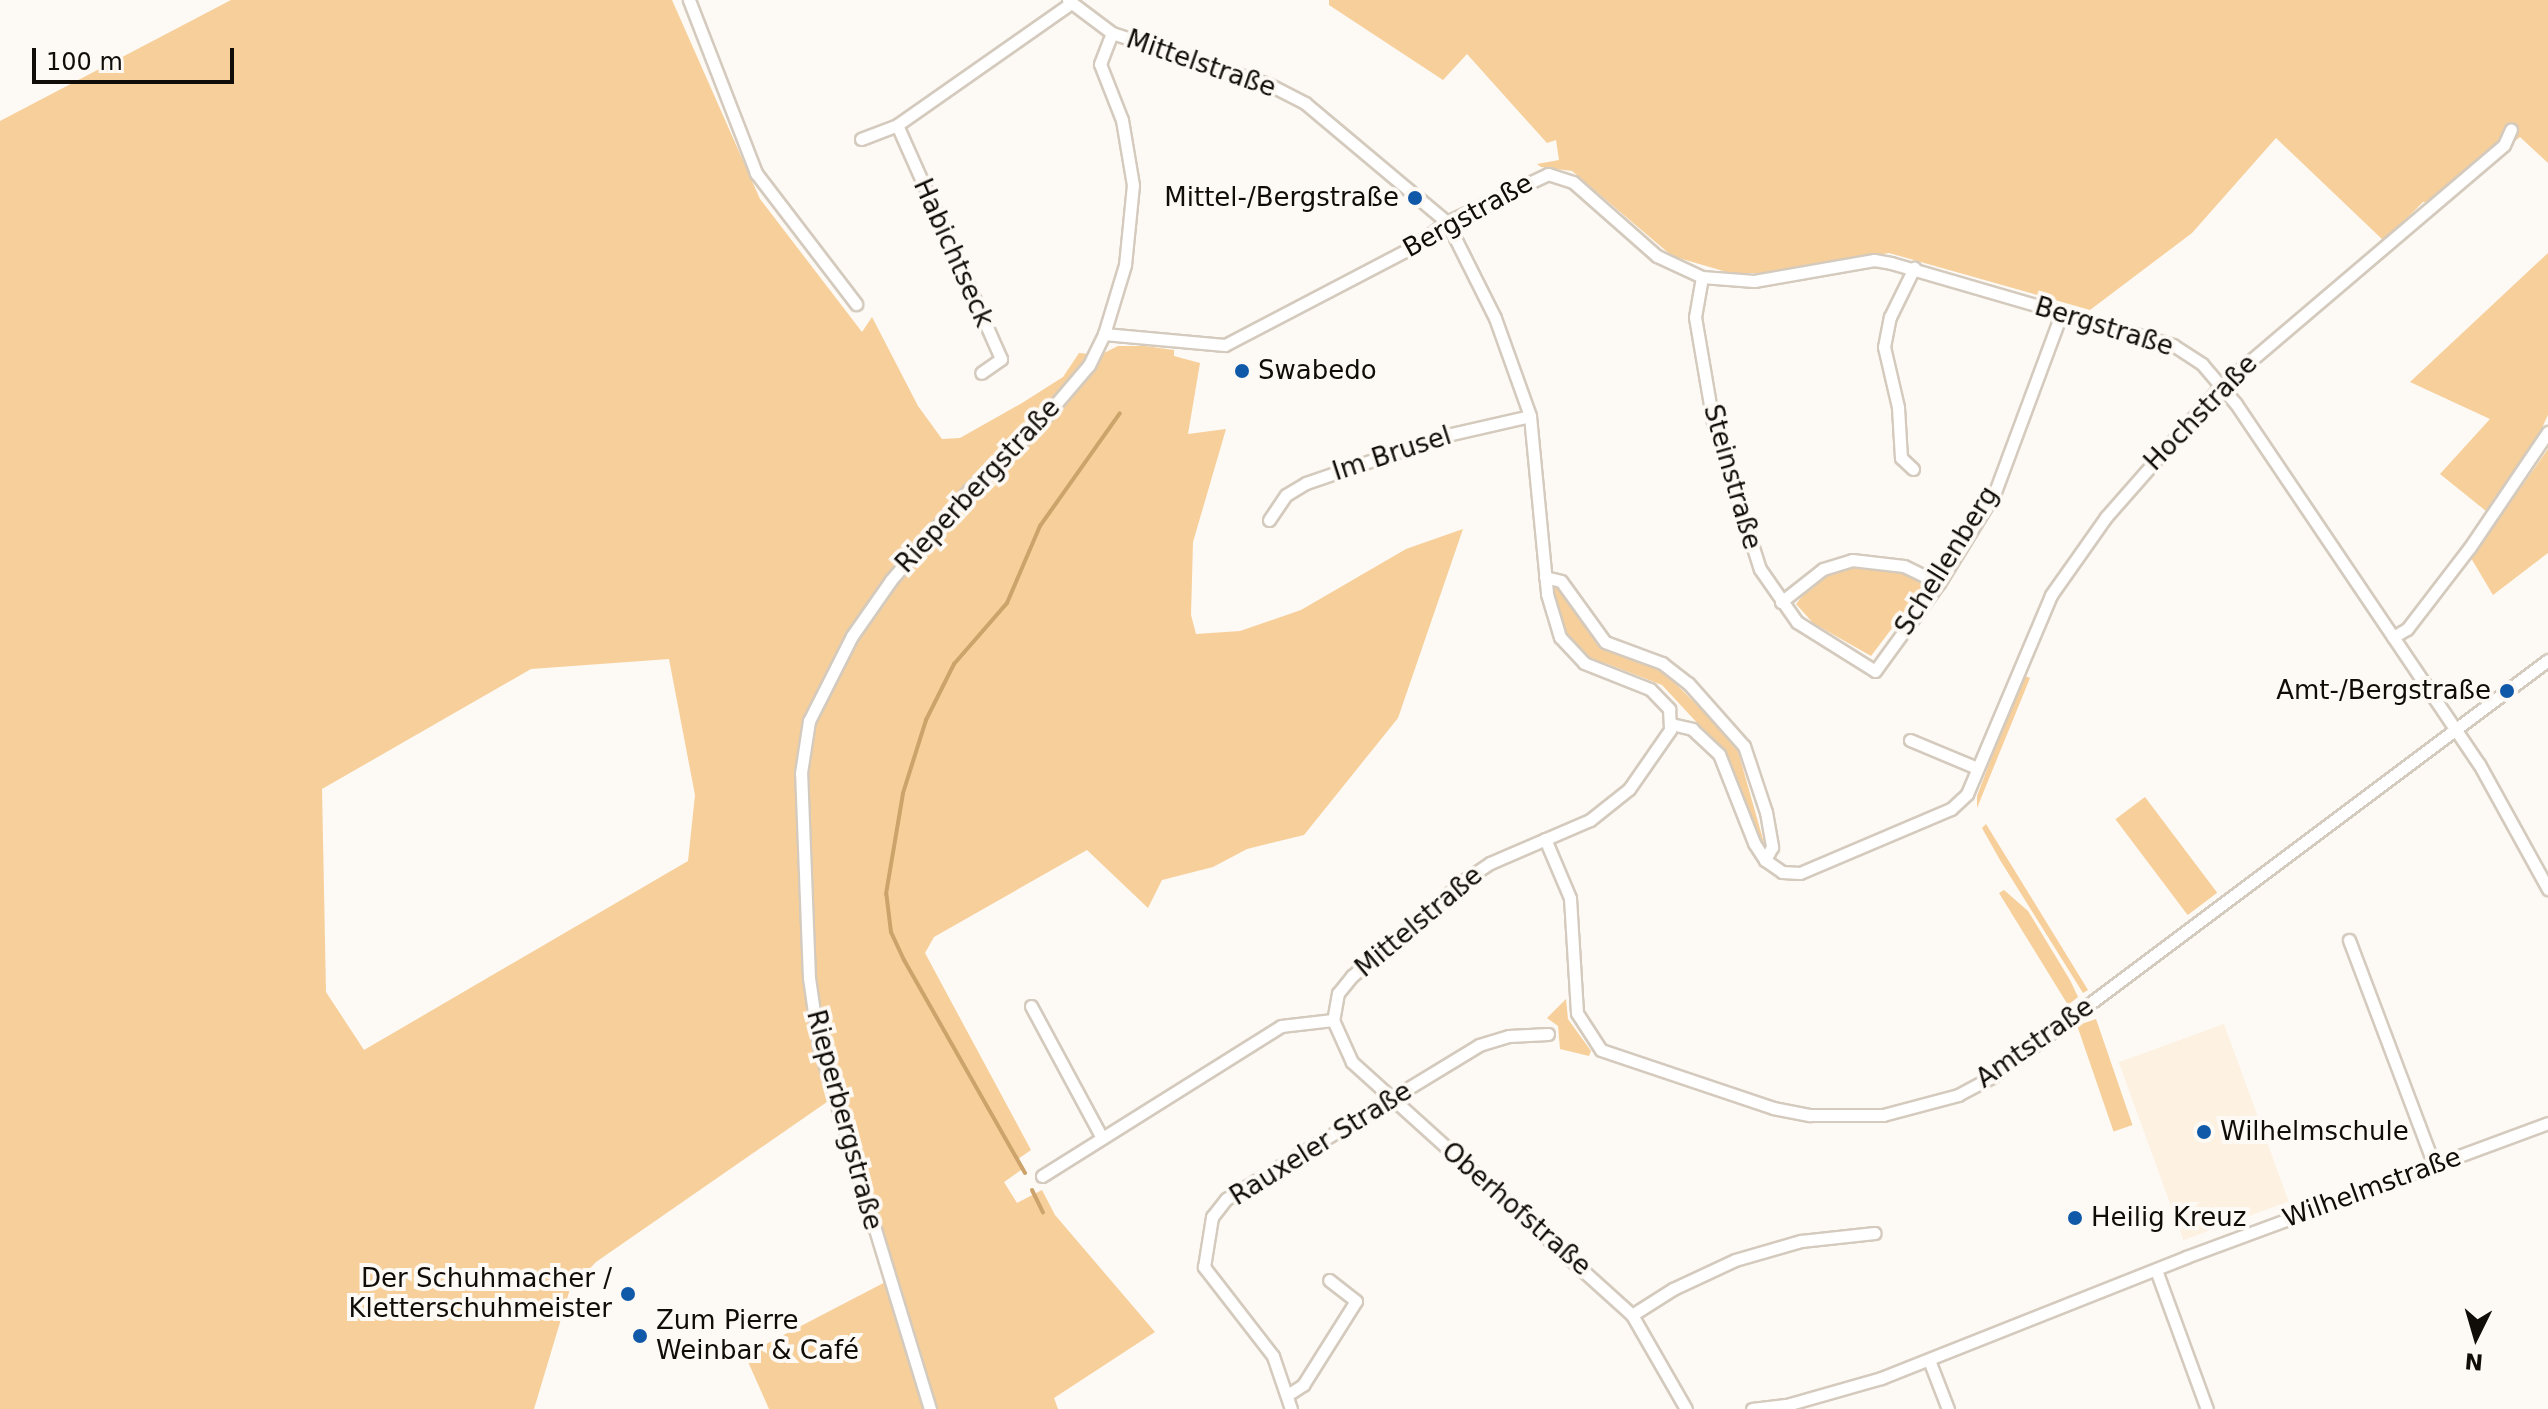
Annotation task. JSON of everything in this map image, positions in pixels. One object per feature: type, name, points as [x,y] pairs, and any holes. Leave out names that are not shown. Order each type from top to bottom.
[{"type":"street","points":[[689,0],[756,173],[856,304]]},
{"type":"street","points":[[861,139],[897,125],[1069,2],[1112,33]]},
{"type":"street","name":"Mittelstraße","points":[[1112,33],[1268,84],[1305,103],[1447,222],[1495,318],[1530,416],[1550,610],[1572,653],[1598,671],[1650,689],[1669,709],[1671,724],[1644,774],[1603,813],[1490,863],[1430,909],[1352,976],[1338,993],[1333,1020]]},
{"type":"street","name":"Rieperbergstraße","points":[[930,1409],[819,1047],[801,861],[801,773],[809,721],[852,636],[883,591],[969,490],[1037,426],[1089,365],[1104,334],[1125,265],[1133,185],[1122,120],[1100,64],[1112,33]]},
{"type":"street","name":"Habichtseck","points":[[897,125],[1001,359],[981,373]]},
{"type":"street","name":"Hochstraße","points":[[1765,860],[1782,872],[1800,873],[1951,809],[1967,794],[2018,665],[2068,566],[2222,385],[2504,145],[2511,129]]},
{"type":"street","name":"Bergstraße","points":[[1104,334],[1225,345],[1414,246],[1447,222],[1539,176],[1558,175],[1573,182],[1657,256],[1702,277],[1754,281],[1874,260],[1914,268],[2173,345],[2202,364],[2222,385],[2511,814],[2548,889]]},
{"type":"street","points":[[1913,469],[1901,458],[1898,407],[1884,347],[1890,317],[1914,268]]},
{"type":"street","name":"Steinstraße","points":[[1702,277],[1695,317],[1713,422],[1743,527],[1781,602],[1797,622],[1875,671]]},
{"type":"street","name":"Schellenberg","points":[[1875,671],[1939,583],[1995,492],[2062,312]]},
{"type":"street","name":"Im Brusel","points":[[1269,520],[1286,495],[1306,483],[1443,436],[1530,416]]},
{"type":"street","points":[[2393,637],[2407,629],[2470,547],[2548,432]]},
{"type":"street","points":[[1781,602],[1823,569],[1852,560],[1904,566],[1939,583]]},
{"type":"street","points":[[1545,577],[1561,581],[1605,642],[1662,663],[1688,683],[1744,746],[1766,812],[1772,847],[1765,860]]},
{"type":"street","name":"Amtstraße","points":[[1545,839],[1570,898],[1577,1013],[1601,1050],[1773,1108],[1810,1115],[1883,1115],[1946,1100],[1992,1077],[2548,660]]},
{"type":"street","points":[[1671,724],[1692,729],[1719,754],[1765,860]]},
{"type":"street","points":[[1910,740],[1977,768]]},
{"type":"street","points":[[2349,940],[2434,1165]]},
{"type":"street","points":[[1031,1006],[1102,1138]]},
{"type":"street","points":[[1042,1176],[1281,1026],[1333,1020]]},
{"type":"street","name":"Oberhofstraße","points":[[1333,1020],[1352,1062],[1632,1315],[1686,1409]]},
{"type":"street","name":"Rauxeler Straße","points":[[1291,1409],[1289,1394],[1273,1356],[1204,1267],[1212,1217],[1226,1199],[1479,1045],[1509,1036],[1548,1034]]},
{"type":"street","name":"Wilhelmstraße","points":[[1752,1409],[1790,1404],[1929,1360],[2156,1270],[2548,1123]]},
{"type":"street","points":[[1632,1315],[1673,1289],[1735,1260],[1801,1241],[1875,1233]]},
{"type":"street","points":[[2156,1270],[2207,1409]]},
{"type":"street","points":[[1289,1394],[1303,1385],[1356,1301],[1329,1280]]},
{"type":"street","points":[[1929,1360],[1948,1409]]},
{"type":"shaded area","points":[[231,0],[672,0],[760,199],[862,332],[872,317],[918,406],[942,439],[960,438],[1022,403],[1063,377],[1079,353],[1100,355],[1118,346],[1145,346],[1174,350],[1174,356],[1200,363],[1188,434],[1226,429],[1193,542],[1191,615],[1196,634],[1240,631],[1301,610],[1406,549],[1463,529],[1398,718],[1304,835],[1247,849],[1213,867],[1162,880],[1148,908],[1087,850],[934,937],[925,953],[1031,1150],[1018,1159],[1024,1168],[1004,1182],[1017,1203],[1042,1190],[1055,1215],[1155,1332],[1054,1398],[1058,1409],[769,1409],[745,1355],[895,1277],[837,1095],[596,1262],[570,1289],[534,1409],[0,1409],[0,121]],"holes":[[[669,659],[695,795],[688,861],[364,1050],[326,992],[322,789],[531,669]]]},
{"type":"shaded area","points":[[1329,0],[2548,0],[2548,163],[2520,137],[2515,141],[2513,133],[2430,202],[2423,202],[2384,241],[2276,138],[2192,233],[2090,310],[1889,253],[1767,273],[1730,273],[1672,256],[1572,171],[1537,164],[1559,160],[1556,140],[1547,143],[1467,54],[1443,80],[1329,5]]},
{"type":"shaded area","points":[[2548,253],[2548,415],[2536,441],[2486,511],[2440,474],[2490,419],[2410,382]]},
{"type":"shaded area","points":[[2548,449],[2548,553],[2493,595],[2471,558]]},
{"type":"shaded area","points":[[1847,566],[1904,571],[1927,582],[1871,656],[1813,623],[1796,604],[1814,582]]},
{"type":"shaded area","points":[[1558,585],[1602,647],[1658,666],[1736,744],[1766,850],[1726,754],[1662,685],[1605,663],[1599,667],[1570,644],[1556,610],[1552,587]]},
{"type":"shaded area","points":[[2023,675],[2030,678],[1977,808],[1977,796]]},
{"type":"shaded area","points":[[2145,797],[2217,893],[2188,915],[2115,819]]},
{"type":"shaded area","points":[[1986,824],[2088,990],[2083,993],[2000,860],[1982,828]]},
{"type":"shaded area","points":[[2004,890],[2028,911],[2070,980],[2078,997],[2068,1005],[1999,893]]},
{"type":"shaded area","points":[[1566,999],[1568,1019],[1591,1051],[1589,1056],[1560,1049],[1558,1026],[1547,1018]]},
{"type":"shaded area","points":[[2096,1019],[2132,1125],[2114,1131],[2077,1026]]},
{"type":"shaded area","name":"Wilhelmschule","points":[[2224,1024],[2289,1202],[2183,1240],[2119,1062]]},
{"type":"waterway","points":[[1025,1173],[904,960],[891,932],[886,894],[903,793],[926,720],[954,664],[1007,603],[1040,526],[1120,413]]},
{"type":"waterway","points":[[1032,1190],[1043,1213]]},
{"type":"place","name":"Mittel-/Bergstraße","points":[[1415,198]]},
{"type":"place","name":"Swabedo","points":[[1242,371]]},
{"type":"place","name":"Amt-/Bergstraße","points":[[2507,691]]},
{"type":"place","name":"Wilhelmschule","points":[[2204,1132]]},
{"type":"place","name":"Heilig Kreuz","points":[[2075,1218]]},
{"type":"place","name":"Der Schuhmacher / Kletterschuhmeister","points":[[628,1294]]},
{"type":"place","name":"Zum Pierre Weinbar & Café","points":[[640,1336]]}]
